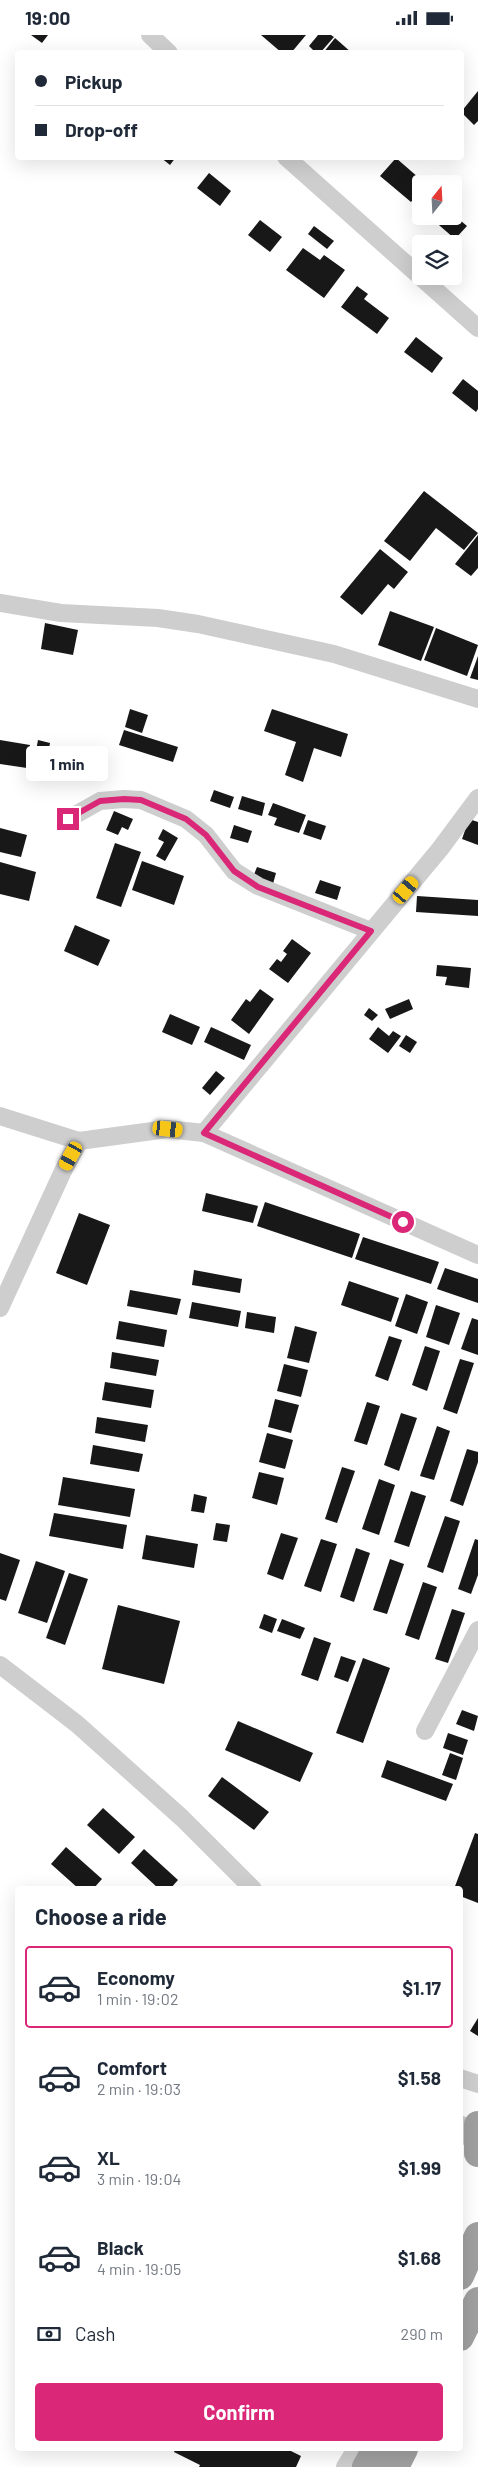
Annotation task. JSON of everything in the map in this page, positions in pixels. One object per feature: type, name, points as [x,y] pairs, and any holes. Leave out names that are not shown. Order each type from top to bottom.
[{"type":"highway","points":[[463,2269],[478,2236]]},
{"type":"highway","points":[[463,2331],[478,2301]]},
{"type":"highway","points":[[366,2467],[375,2451]]},
{"type":"highway","points":[[395,2467],[403,2451]]},
{"type":"street","points":[[150,35],[166,50]]},
{"type":"street","points":[[289,160],[478,328]]},
{"type":"street","points":[[0,603],[61,613],[158,618],[198,624],[334,654],[478,699]]},
{"type":"street","points":[[204,1133],[440,849],[478,798]]},
{"type":"street","points":[[68,819],[100,801],[141,800],[186,819],[206,835],[234,871],[258,887],[371,931]]},
{"type":"street","points":[[0,1116],[79,1141],[168,1129],[204,1133],[478,1255]]},
{"type":"street","points":[[0,1308],[63,1171],[79,1141]]},
{"type":"street","points":[[425,1731],[478,1630]]},
{"type":"street","points":[[0,1665],[77,1724],[182,1818],[250,1886]]},
{"type":"street","points":[[463,2079],[478,2084]]},
{"type":"street","points":[[463,2127],[477,2142]]},
{"type":"street","points":[[346,2467],[355,2451]]},
{"type":"building","points":[[31,35],[48,35],[42,43]]},
{"type":"building","points":[[261,35],[306,35],[294,50],[278,50]]},
{"type":"building","points":[[318,35],[331,35],[334,37],[323,50],[313,50],[309,46]]},
{"type":"building","points":[[335,38],[349,50],[325,50]]},
{"type":"building","points":[[478,91],[478,121],[474,125],[464,115],[464,108]]},
{"type":"building","points":[[164,160],[174,160],[170,165]]},
{"type":"building","points":[[394,160],[398,160],[416,175],[412,175],[411,202],[380,176]]},
{"type":"building","points":[[209,173],[231,191],[220,206],[197,188]]},
{"type":"building","points":[[260,220],[282,237],[270,252],[248,235]]},
{"type":"building","points":[[462,222],[467,226],[459,235],[450,235],[439,225],[462,225]]},
{"type":"building","points":[[314,226],[334,241],[327,249],[308,234]]},
{"type":"building","points":[[303,248],[320,260],[324,255],[345,270],[324,298],[286,270]]},
{"type":"building","points":[[357,286],[368,294],[364,299],[389,318],[377,334],[341,307]]},
{"type":"building","points":[[416,337],[443,358],[432,373],[404,352]]},
{"type":"building","points":[[463,379],[478,391],[478,409],[476,412],[452,393]]},
{"type":"building","points":[[424,491],[478,533],[464,550],[436,528],[410,561],[384,541]]},
{"type":"building","points":[[478,535],[478,568],[471,576],[455,564]]},
{"type":"building","points":[[380,549],[408,572],[394,589],[388,584],[362,615],[340,597]]},
{"type":"building","points":[[390,611],[434,627],[421,661],[378,645]]},
{"type":"building","points":[[45,623],[78,630],[73,655],[41,649]]},
{"type":"building","points":[[436,628],[478,645],[467,676],[424,660]]},
{"type":"building","points":[[478,656],[478,680],[470,678]]},
{"type":"building","points":[[130,709],[148,715],[142,733],[125,727]]},
{"type":"building","points":[[272,709],[348,734],[341,757],[314,748],[303,782],[285,775],[296,742],[264,731]]},
{"type":"building","points":[[124,730],[178,747],[173,762],[119,745]]},
{"type":"building","points":[[0,740],[30,745],[27,768],[0,764]]},
{"type":"building","points":[[38,740],[50,743],[48,754],[36,751]]},
{"type":"building","points":[[214,790],[234,797],[230,808],[210,801]]},
{"type":"building","points":[[242,796],[265,803],[262,816],[238,809]]},
{"type":"building","points":[[273,803],[306,815],[299,833],[274,825],[277,818],[268,815]]},
{"type":"building","points":[[114,811],[133,819],[128,830],[122,827],[118,835],[106,830]]},
{"type":"building","points":[[469,819],[478,822],[478,845],[462,839]]},
{"type":"building","points":[[308,820],[326,826],[321,840],[303,834]]},
{"type":"building","points":[[234,825],[252,831],[248,843],[230,838]]},
{"type":"building","points":[[0,828],[27,835],[21,857],[0,852]]},
{"type":"building","points":[[163,829],[178,838],[165,861],[156,856],[164,842],[158,839]]},
{"type":"building","points":[[115,843],[141,852],[121,907],[96,898]]},
{"type":"building","points":[[142,861],[184,876],[174,905],[132,890]]},
{"type":"building","points":[[0,862],[36,872],[29,901],[0,894]]},
{"type":"building","points":[[257,867],[276,873],[273,884],[253,877]]},
{"type":"building","points":[[320,880],[341,887],[337,900],[315,893]]},
{"type":"building","points":[[417,896],[478,900],[478,916],[416,912]]},
{"type":"building","points":[[75,925],[110,940],[98,966],[64,951]]},
{"type":"building","points":[[292,939],[311,953],[288,983],[269,969],[277,959],[281,962],[287,954],[283,951]]},
{"type":"building","points":[[437,965],[471,968],[469,988],[445,985],[447,977],[436,976]]},
{"type":"building","points":[[260,989],[274,999],[249,1034],[231,1020],[246,999],[250,1002]]},
{"type":"building","points":[[409,999],[413,1009],[390,1019],[385,1009]]},
{"type":"building","points":[[369,1008],[378,1015],[372,1021],[364,1015]]},
{"type":"building","points":[[170,1014],[200,1027],[192,1045],[162,1032]]},
{"type":"building","points":[[211,1027],[251,1045],[244,1060],[204,1042]]},
{"type":"building","points":[[378,1027],[389,1036],[393,1031],[401,1036],[388,1053],[369,1039]]},
{"type":"building","points":[[406,1035],[417,1042],[410,1053],[399,1046]]},
{"type":"building","points":[[216,1071],[225,1078],[210,1095],[202,1088]]},
{"type":"building","points":[[206,1193],[258,1206],[253,1223],[202,1211]]},
{"type":"building","points":[[265,1202],[360,1234],[352,1258],[257,1226]]},
{"type":"building","points":[[79,1213],[110,1225],[87,1285],[56,1273]]},
{"type":"building","points":[[363,1237],[439,1262],[431,1284],[355,1259]]},
{"type":"building","points":[[445,1268],[478,1279],[478,1303],[437,1289]]},
{"type":"building","points":[[194,1270],[242,1279],[240,1293],[192,1285]]},
{"type":"building","points":[[349,1281],[399,1298],[391,1322],[341,1305]]},
{"type":"building","points":[[130,1290],[181,1299],[177,1315],[127,1306]]},
{"type":"building","points":[[406,1294],[428,1302],[417,1334],[395,1326]]},
{"type":"building","points":[[192,1302],[241,1311],[238,1327],[189,1318]]},
{"type":"building","points":[[436,1305],[460,1313],[449,1345],[426,1337]]},
{"type":"building","points":[[247,1312],[276,1317],[274,1333],[245,1328]]},
{"type":"building","points":[[472,1318],[478,1320],[478,1355],[461,1349]]},
{"type":"building","points":[[119,1321],[167,1330],[164,1347],[116,1339]]},
{"type":"building","points":[[295,1326],[317,1332],[309,1363],[287,1358]]},
{"type":"building","points":[[389,1336],[402,1340],[388,1381],[375,1376]]},
{"type":"building","points":[[425,1346],[440,1351],[427,1391],[412,1385]]},
{"type":"building","points":[[112,1352],[159,1360],[156,1376],[110,1368]]},
{"type":"building","points":[[460,1359],[474,1363],[457,1414],[443,1409]]},
{"type":"building","points":[[284,1364],[308,1370],[301,1397],[277,1391]]},
{"type":"building","points":[[105,1382],[154,1390],[151,1408],[102,1400]]},
{"type":"building","points":[[275,1399],[299,1405],[291,1433],[268,1427]]},
{"type":"building","points":[[367,1402],[380,1406],[367,1445],[354,1441]]},
{"type":"building","points":[[401,1413],[417,1418],[399,1471],[384,1465]]},
{"type":"building","points":[[97,1417],[148,1425],[145,1442],[95,1433]]},
{"type":"building","points":[[437,1426],[450,1431],[434,1480],[420,1476]]},
{"type":"building","points":[[267,1433],[293,1440],[285,1469],[259,1462]]},
{"type":"building","points":[[93,1445],[143,1454],[139,1472],[90,1464]]},
{"type":"building","points":[[467,1449],[478,1452],[478,1462],[463,1506],[450,1501]]},
{"type":"building","points":[[342,1467],[355,1471],[337,1523],[325,1519]]},
{"type":"building","points":[[259,1472],[284,1478],[277,1505],[252,1498]]},
{"type":"building","points":[[63,1477],[135,1489],[130,1517],[58,1505]]},
{"type":"building","points":[[379,1479],[395,1485],[379,1535],[362,1529]]},
{"type":"building","points":[[411,1491],[426,1496],[409,1547],[394,1542]]},
{"type":"building","points":[[194,1494],[207,1497],[204,1513],[191,1511]]},
{"type":"building","points":[[54,1513],[127,1525],[123,1549],[49,1536]]},
{"type":"building","points":[[445,1516],[460,1521],[443,1573],[427,1567]]},
{"type":"building","points":[[216,1523],[230,1525],[227,1542],[213,1540]]},
{"type":"building","points":[[281,1533],[298,1538],[283,1580],[267,1574]]},
{"type":"building","points":[[146,1535],[198,1544],[194,1568],[142,1559]]},
{"type":"building","points":[[321,1539],[337,1544],[321,1592],[304,1586]]},
{"type":"building","points":[[475,1539],[478,1540],[478,1575],[471,1594],[458,1589]]},
{"type":"building","points":[[356,1548],[370,1553],[354,1602],[340,1597]]},
{"type":"building","points":[[0,1553],[20,1560],[6,1601],[0,1599]]},
{"type":"building","points":[[390,1559],[404,1564],[387,1614],[373,1610]]},
{"type":"building","points":[[36,1561],[65,1571],[47,1623],[18,1613]]},
{"type":"building","points":[[69,1573],[88,1579],[65,1645],[46,1638]]},
{"type":"building","points":[[423,1582],[437,1587],[419,1640],[405,1635]]},
{"type":"building","points":[[118,1605],[180,1621],[164,1684],[102,1669]]},
{"type":"building","points":[[452,1609],[465,1613],[448,1663],[435,1659]]},
{"type":"building","points":[[264,1614],[277,1619],[272,1633],[259,1628]]},
{"type":"building","points":[[282,1619],[305,1628],[300,1639],[277,1631]]},
{"type":"building","points":[[314,1637],[331,1643],[318,1681],[301,1675]]},
{"type":"building","points":[[341,1656],[356,1661],[348,1682],[334,1677]]},
{"type":"building","points":[[363,1658],[390,1668],[363,1743],[336,1733]]},
{"type":"building","points":[[462,1710],[478,1716],[474,1731],[456,1724]]},
{"type":"building","points":[[238,1721],[313,1753],[300,1782],[225,1750]]},
{"type":"building","points":[[448,1733],[468,1740],[463,1755],[443,1748]]},
{"type":"building","points":[[450,1753],[463,1758],[456,1780],[442,1775]]},
{"type":"building","points":[[387,1760],[453,1784],[446,1801],[381,1777]]},
{"type":"building","points":[[222,1777],[269,1812],[254,1830],[208,1796]]},
{"type":"building","points":[[103,1808],[135,1837],[119,1854],[87,1825]]},
{"type":"building","points":[[475,1833],[478,1834],[478,1903],[463,1897],[463,1886],[455,1886]]},
{"type":"building","points":[[66,1847],[102,1879],[96,1886],[76,1886],[51,1864]]},
{"type":"building","points":[[144,1849],[178,1880],[173,1886],[156,1886],[131,1863]]},
{"type":"building","points":[[478,2018],[478,2036],[470,2031]]},
{"type":"building","points":[[291,2451],[301,2456],[296,2467],[199,2467],[200,2465],[174,2452]]},
{"type":"route","points":[[68,819],[100,801],[141,800],[186,819],[206,835],[234,871],[258,887],[371,931],[204,1133],[403,1222]]}]
